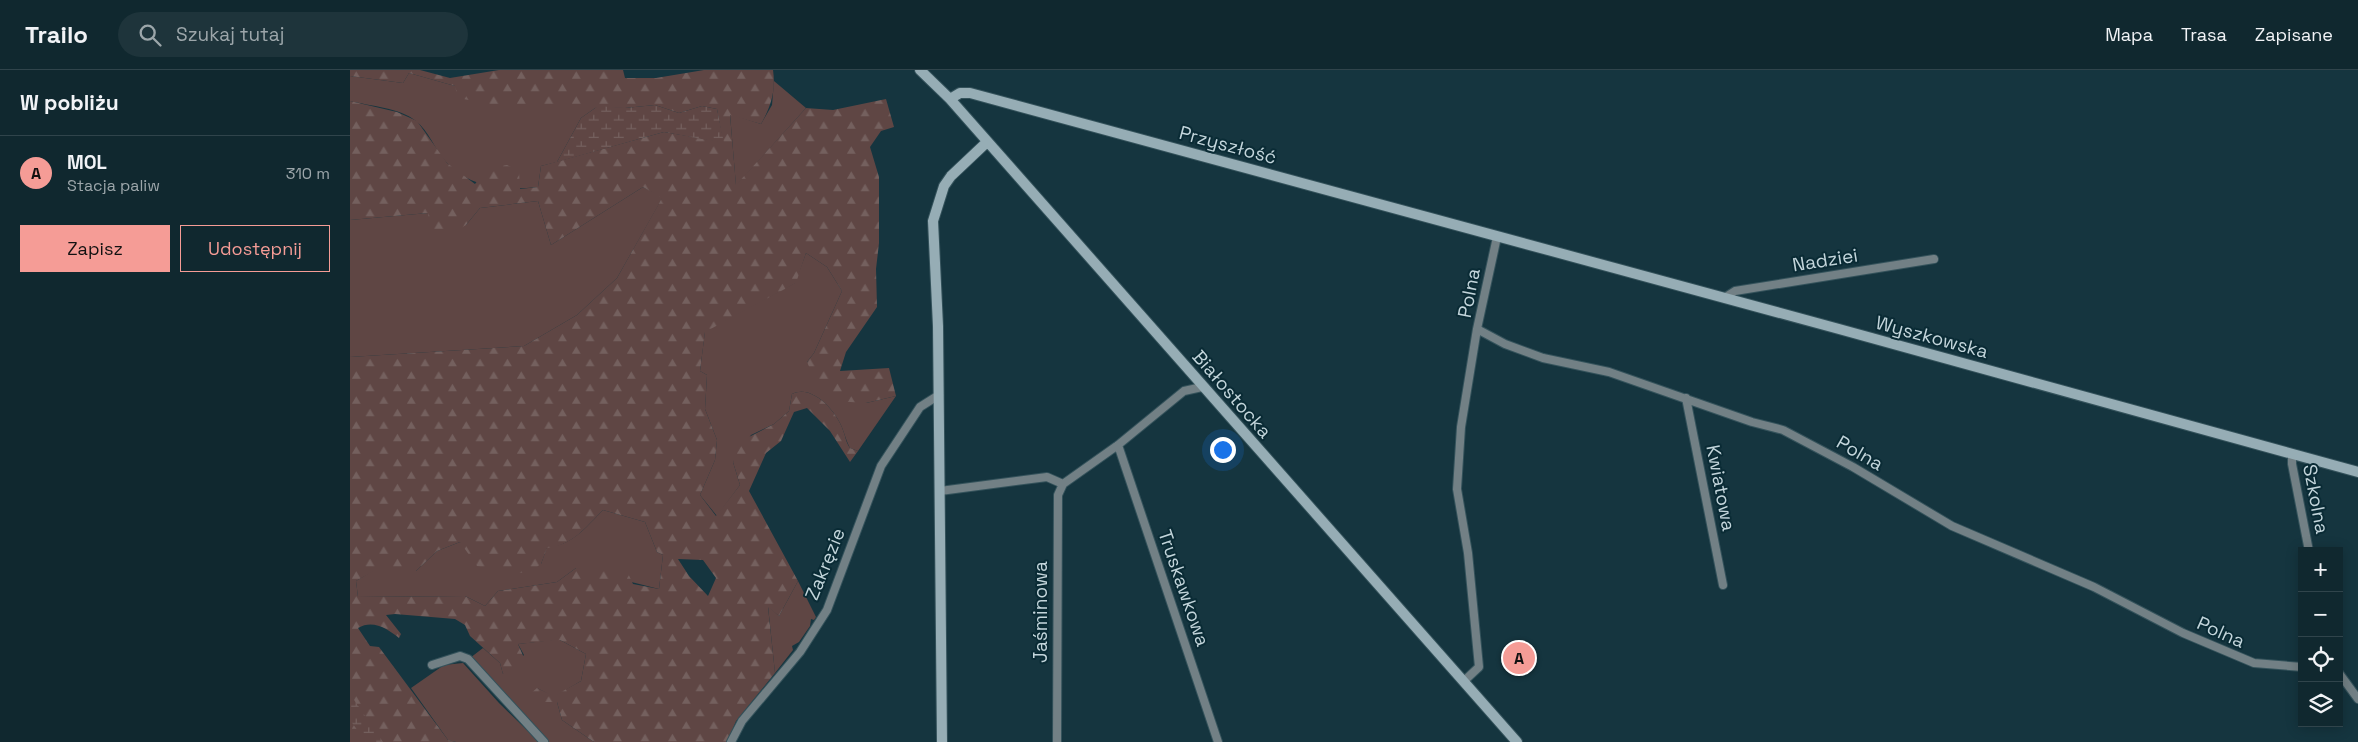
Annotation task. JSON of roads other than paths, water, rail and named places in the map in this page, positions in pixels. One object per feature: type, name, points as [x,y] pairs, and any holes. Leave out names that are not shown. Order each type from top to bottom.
[{"type":"street","name":"Białostocka","points":[[920,70],[950,99],[1517,742]]},
{"type":"street","name":"Przyszłość","points":[[950,99],[960,94],[970,93],[1497,236]]},
{"type":"street","points":[[942,742],[939,395],[934,212],[940,194],[951,176],[987,142]]},
{"type":"street","name":"Wyszkowska","points":[[1497,236],[2358,472]]},
{"type":"street","name":"Polna","points":[[1497,236],[1477,329],[1505,344],[1543,358],[1609,372],[1752,422],[1783,430],[1853,466],[1952,526],[2094,587],[2183,633],[2254,663],[2298,667]]},
{"type":"street","name":"Nadziei","points":[[1724,298],[1735,292],[1934,259]]},
{"type":"street","points":[[1464,681],[1479,667],[1468,553],[1457,489],[1462,427],[1477,329]]},
{"type":"street","points":[[940,491],[1047,477],[1063,484],[1118,445],[1184,391],[1202,387]]},
{"type":"street","name":"Zakręzie","points":[[731,742],[742,721],[800,652],[827,610],[882,466],[920,407],[939,395]]},
{"type":"street","name":"Kwiatowa","points":[[1686,398],[1723,585]]},
{"type":"street","name":"Truskawkowa","points":[[1118,445],[1216,742]]},
{"type":"street","name":"Szkolna","points":[[2292,454],[2292,464],[2308,547]]},
{"type":"street","name":"Jaśminowa","points":[[1057,742],[1058,495],[1063,484]]},
{"type":"street","points":[[432,665],[460,656],[468,659],[544,742]]},
{"type":"street","points":[[2343,678],[2358,699]]},
{"type":"place","name":"MOL","points":[[1519,658]]}]
